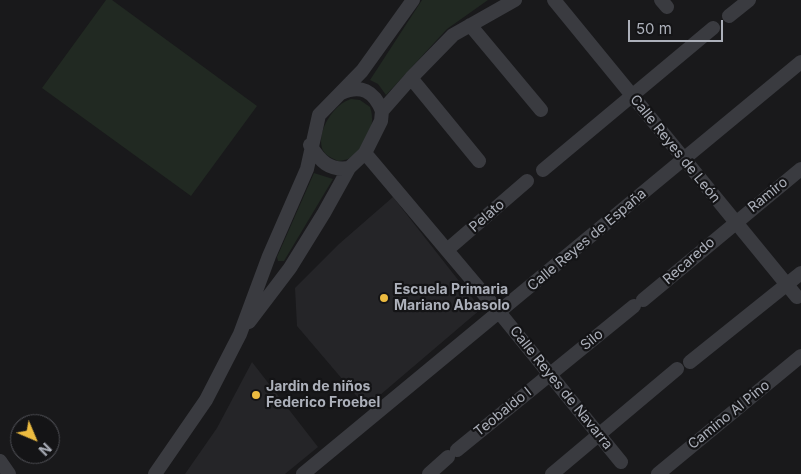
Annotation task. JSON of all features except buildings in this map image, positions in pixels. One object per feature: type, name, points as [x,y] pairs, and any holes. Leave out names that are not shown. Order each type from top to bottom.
[{"type":"street","points":[[155,474],[206,400],[240,334],[269,256],[307,169],[310,145],[319,116],[362,71],[413,0]]},
{"type":"street","points":[[382,112],[411,78],[453,36],[515,0]]},
{"type":"street","name":"Calle Reyes de León","points":[[554,0],[797,297]]},
{"type":"street","points":[[729,16],[749,0]]},
{"type":"street","points":[[470,25],[542,110]]},
{"type":"street","points":[[543,170],[713,28]]},
{"type":"street","name":"Calle Reyes de España","points":[[312,471],[499,312],[801,62]]},
{"type":"street","points":[[411,78],[479,161]]},
{"type":"street","points":[[240,334],[290,268],[324,214],[349,168],[365,154],[381,121],[382,112],[379,103],[365,89],[357,88],[340,93]]},
{"type":"street","points":[[310,145],[324,164],[338,168],[349,168]]},
{"type":"street","name":"Calle Reyes de Navarra","points":[[365,154],[499,312],[621,462]]},
{"type":"street","name":"Ramiro","points":[[735,222],[801,169]]},
{"type":"street","name":"Pelato","points":[[447,250],[527,182]]},
{"type":"street","name":"Recaredo","points":[[639,303],[735,222]]},
{"type":"street","points":[[690,362],[801,273]]},
{"type":"street","name":"Silo","points":[[550,374],[639,303]]},
{"type":"street","name":"Camino Al Pino","points":[[658,474],[801,356]]},
{"type":"street","points":[[552,474],[677,369]]},
{"type":"street","name":"Teobaldo I","points":[[429,474],[550,374]]},
{"type":"street","points":[[0,461],[9,474]]},
{"type":"shaded area","points":[[106,0],[112,0],[257,106],[191,196],[42,88]]},
{"type":"shaded area","points":[[422,0],[488,0],[447,29],[386,95],[378,84],[370,80]]},
{"type":"shaded area","points":[[351,99],[360,100],[370,107],[372,124],[370,133],[361,149],[347,160],[338,161],[324,153],[321,141],[322,133],[333,112]]},
{"type":"shaded area","points":[[314,173],[333,179],[284,261],[278,261],[277,257]]},
{"type":"shaded area","name":"Escuela Primaria Mariano Abasolo","points":[[393,197],[481,309],[366,407],[297,326],[295,288],[339,244]]},
{"type":"shaded area","name":"Jardin de niños Federico Froebel","points":[[252,362],[318,447],[285,474],[185,474],[217,428]]},
{"type":"place","name":"Escuela Primaria Mariano Abasolo","points":[[384,298]]},
{"type":"place","name":"Jardin de niños Federico Froebel","points":[[256,395]]}]
